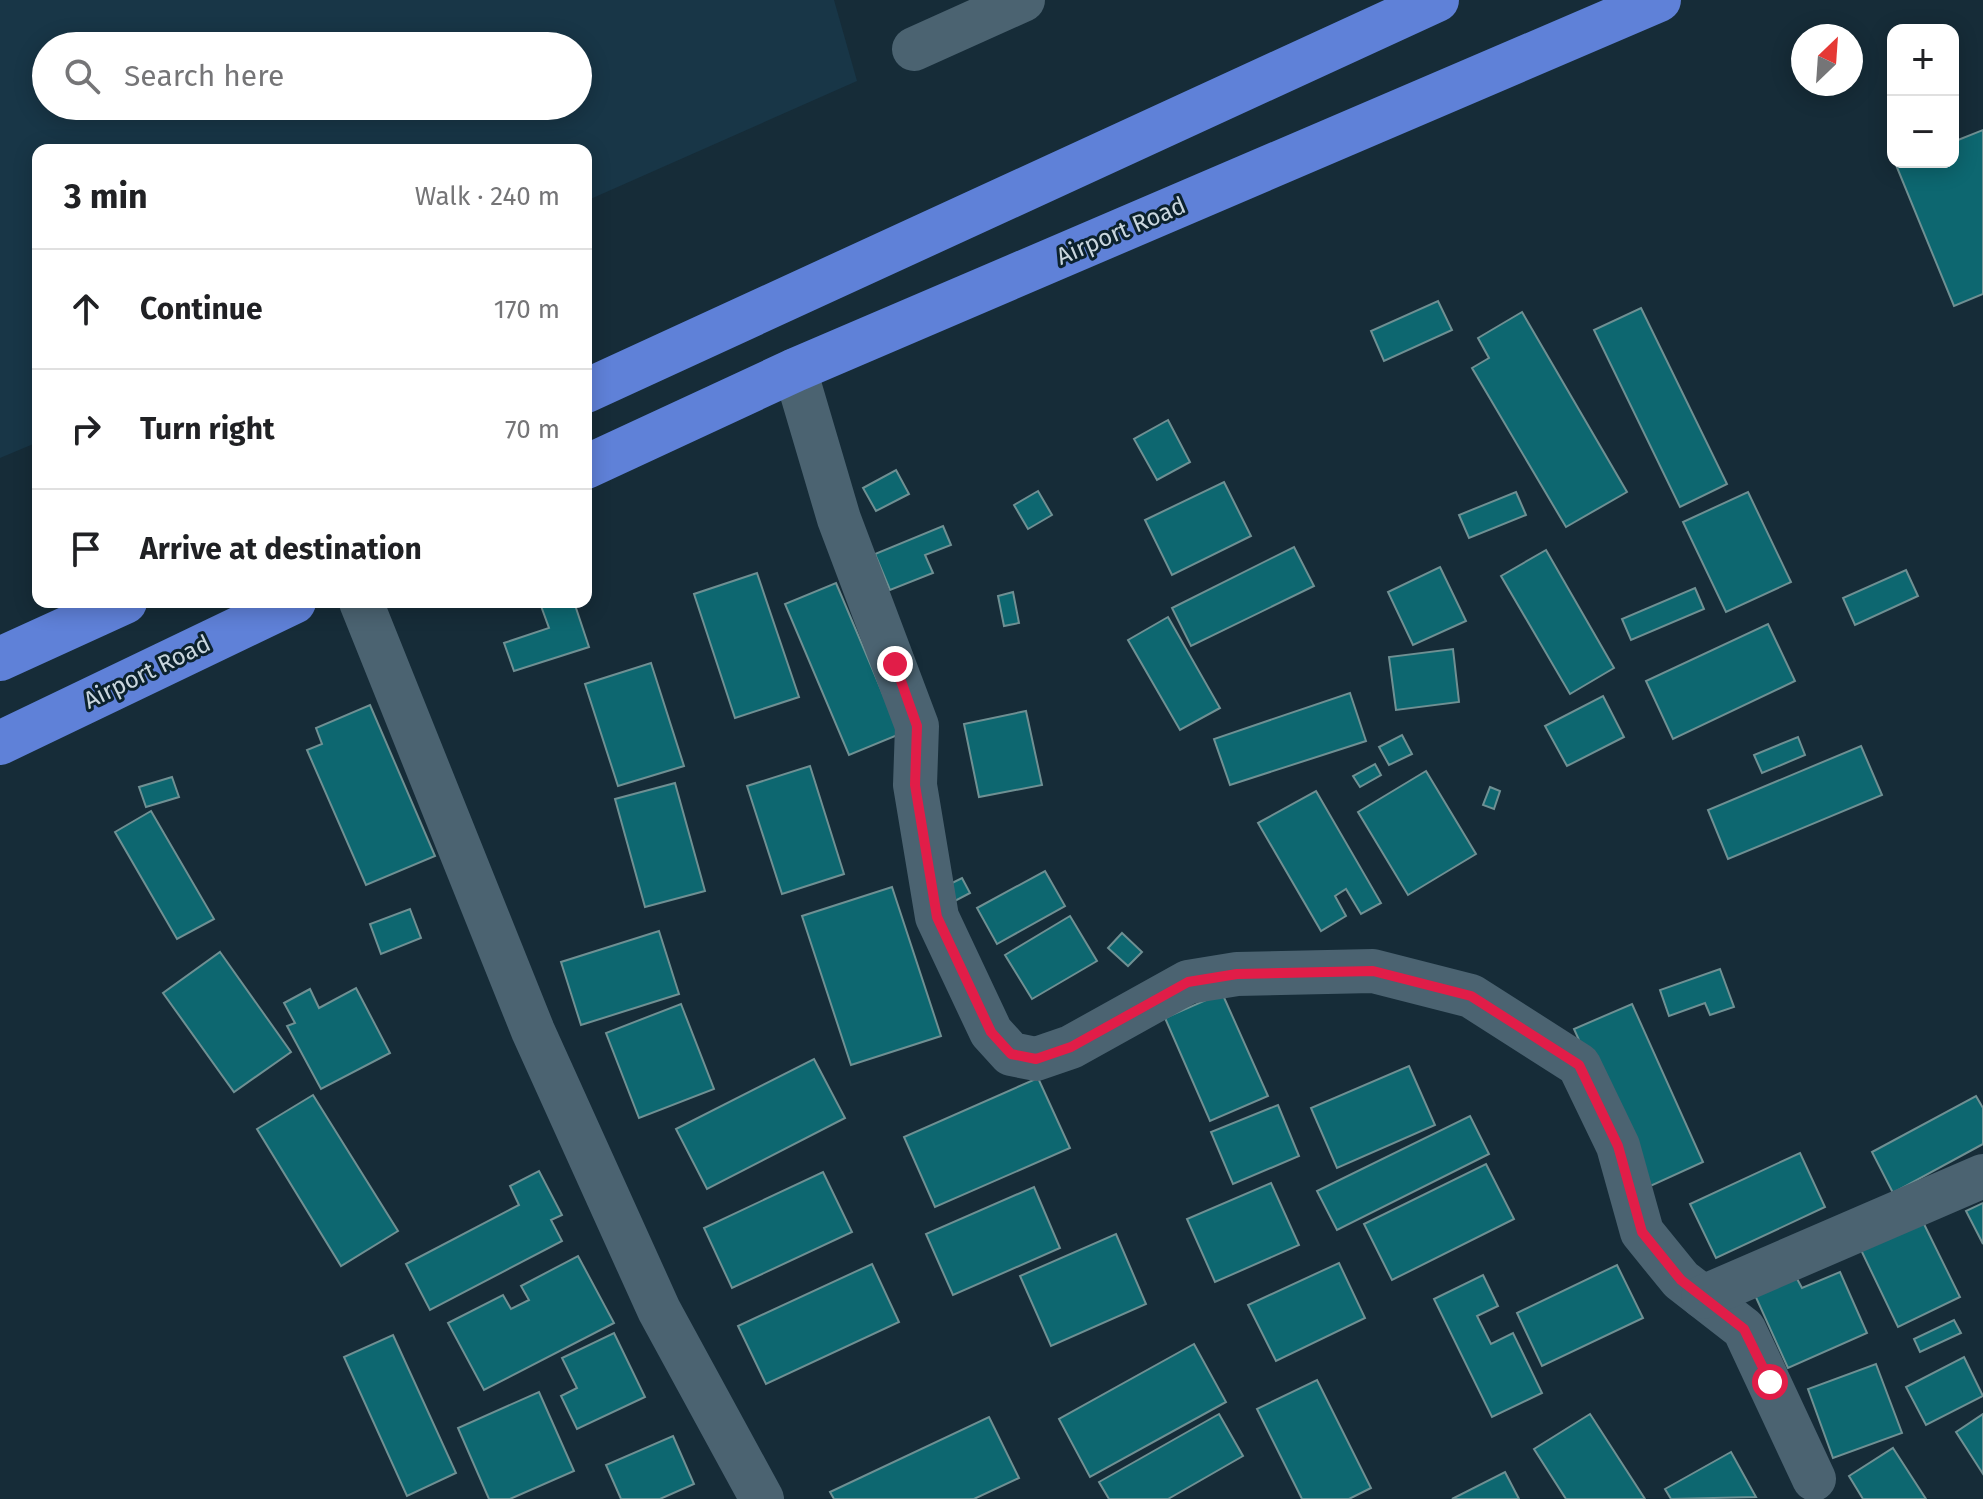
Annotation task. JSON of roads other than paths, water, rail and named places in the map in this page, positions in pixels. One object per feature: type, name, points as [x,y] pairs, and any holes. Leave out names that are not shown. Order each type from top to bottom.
[{"type":"highway","points":[[592,388],[1437,0]]},
{"type":"highway","name":"Airport Road","points":[[592,464],[795,370],[1659,0]]},
{"type":"highway","points":[[0,659],[112,608]]},
{"type":"highway","name":"Airport Road","points":[[0,743],[281,608]]},
{"type":"street","points":[[914,49],[1023,0]]},
{"type":"street","points":[[795,370],[839,519],[917,726],[915,785],[937,917],[991,1032],[1011,1054],[1036,1059],[1071,1047],[1188,982],[1237,974],[1373,971],[1471,996],[1579,1065],[1618,1146],[1642,1232],[1681,1280],[1744,1329],[1814,1479]]},
{"type":"street","points":[[363,608],[539,1045],[659,1310],[762,1499]]},
{"type":"street","points":[[1703,1297],[1983,1176]]}]
